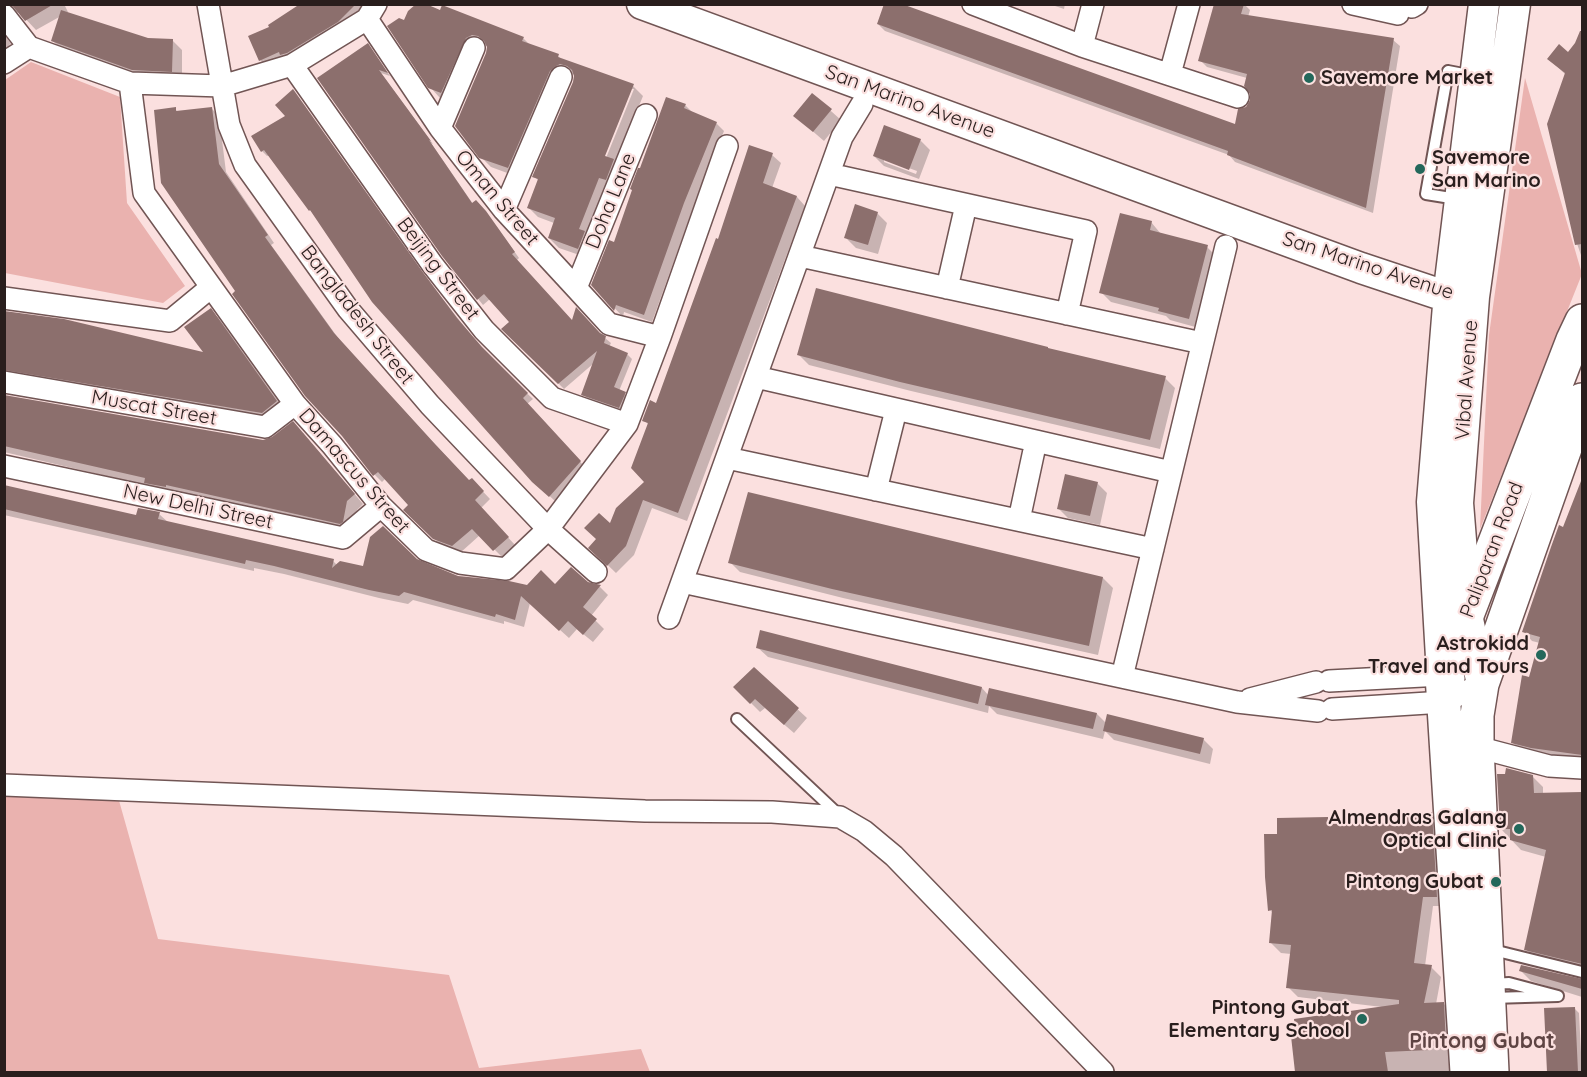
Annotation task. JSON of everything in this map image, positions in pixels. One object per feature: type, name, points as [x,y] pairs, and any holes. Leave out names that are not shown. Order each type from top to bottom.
[{"type":"main road","name":"San Marino Avenue","points":[[642,4],[1339,259],[1457,292]]},
{"type":"main road","name":"San Marino Avenue","points":[[687,4],[1457,292]]},
{"type":"main road","name":"Vibal Avenue","points":[[1482,684],[1467,615],[1458,503],[1457,292],[1460,200],[1483,9]]},
{"type":"main road","points":[[1483,9],[1514,11]]},
{"type":"main road","name":"Vibal Avenue","points":[[1443,688],[1432,502],[1457,292],[1514,11]]},
{"type":"main road","name":"Paliparan Road","points":[[1467,1072],[1443,688],[1467,615],[1582,321]]},
{"type":"main road","name":"Paliparan Road","points":[[1492,1072],[1477,715],[1482,684],[1582,400]]},
{"type":"street","name":"Bangladesh Street","points":[[208,4],[229,125],[246,165],[348,309],[430,405],[548,529],[596,572]]},
{"type":"street","points":[[973,4],[1082,46],[1238,97]]},
{"type":"street","points":[[1082,46],[1093,4]]},
{"type":"street","points":[[1170,74],[1189,4]]},
{"type":"street","points":[[1353,4],[1409,9]]},
{"type":"street","points":[[4,15],[29,47],[130,83],[222,86],[292,65],[371,12]]},
{"type":"street","name":"Oman Street","points":[[371,12],[440,128],[504,210],[609,324],[660,337]]},
{"type":"street","points":[[4,63],[29,47]]},
{"type":"street","points":[[440,128],[474,48]]},
{"type":"street","name":"Beijing Street","points":[[292,65],[432,264],[484,330],[552,398],[627,424]]},
{"type":"street","points":[[504,210],[561,77]]},
{"type":"street","name":"Damascus Street","points":[[130,83],[144,193],[295,404],[332,445],[381,506],[426,550],[460,563],[506,569],[548,529],[627,424],[727,146]]},
{"type":"street","points":[[669,618],[842,137],[862,104]]},
{"type":"street","name":"Doha Lane","points":[[576,288],[646,115]]},
{"type":"street","points":[[829,174],[1086,231],[1067,314]]},
{"type":"street","points":[[947,288],[966,205]]},
{"type":"street","points":[[1122,677],[1226,246]]},
{"type":"street","points":[[800,256],[1203,343]]},
{"type":"street","points":[[4,298],[170,321],[210,288]]},
{"type":"street","points":[[756,377],[1171,472]]},
{"type":"street","name":"Muscat Street","points":[[4,382],[265,427],[295,404]]},
{"type":"street","points":[[876,490],[896,410]]},
{"type":"street","points":[[1019,520],[1036,441]]},
{"type":"street","points":[[727,458],[1153,549]]},
{"type":"street","name":"New Delhi Street","points":[[4,466],[343,538],[381,506]]},
{"type":"street","points":[[682,582],[1237,702],[1325,710],[1443,688],[1482,684]]},
{"type":"street","points":[[1237,702],[1322,681],[1443,688]]},
{"type":"street","points":[[1477,747],[1549,766],[1582,768]]},
{"type":"street","points":[[4,785],[645,811],[772,812],[840,817],[864,831],[894,856],[1103,1072]]},
{"type":"lane","points":[[737,719],[840,817]]},
{"type":"lane","points":[[1486,948],[1582,972]]},
{"type":"lane","points":[[1509,983],[1558,996],[1488,991],[1509,983]]},
{"type":"shaded area","points":[[31,62],[120,97],[127,203],[185,286],[163,303],[5,273],[5,80]]},
{"type":"shaded area","points":[[1525,78],[1582,274],[1480,529],[1489,335]]},
{"type":"shaded area","points":[[5,792],[118,797],[158,939],[449,975],[479,1068],[641,1049],[650,1072],[5,1072]]},
{"type":"building","points":[[11,4],[54,4],[25,21]]},
{"type":"building","points":[[300,4],[356,4],[338,22],[287,53],[280,55],[279,52],[259,61],[248,36],[269,27],[268,25]]},
{"type":"building","points":[[416,4],[426,4],[440,10],[442,5],[524,37],[522,41],[559,54],[558,57],[634,84],[605,156],[614,159],[606,180],[599,178],[579,229],[585,231],[578,249],[548,238],[555,218],[527,208],[538,179],[532,177],[573,82],[572,70],[560,64],[550,71],[508,168],[479,158],[455,126],[487,47],[478,36],[472,35],[466,38],[441,93],[428,88],[387,26],[399,18],[404,20],[408,11]]},
{"type":"building","points":[[884,4],[902,4],[1235,124],[1238,109],[1246,107],[1250,100],[1250,94],[1244,86],[1247,74],[1198,61],[1214,4],[1244,4],[1241,14],[1394,38],[1366,208],[1227,155],[1228,151],[877,24]]},
{"type":"building","points":[[61,10],[148,38],[173,39],[172,72],[132,70],[51,41]]},
{"type":"building","points":[[1582,31],[1582,244],[1575,245],[1547,124],[1565,73],[1547,59],[1559,44],[1568,52]]},
{"type":"building","points":[[368,43],[388,73],[379,70],[431,141],[429,140],[472,203],[476,200],[486,211],[515,252],[512,254],[572,320],[576,307],[600,333],[606,336],[604,343],[628,353],[614,387],[626,392],[619,408],[581,395],[597,351],[558,384],[501,329],[509,322],[484,294],[477,300],[442,256],[317,78]]},
{"type":"building","points":[[293,89],[457,318],[528,393],[523,398],[581,461],[549,497],[532,482],[372,302],[310,210],[264,150],[261,152],[251,136],[285,116],[275,105]]},
{"type":"building","points":[[812,93],[832,109],[813,132],[793,116]]},
{"type":"building","points":[[666,97],[686,104],[684,108],[717,122],[684,203],[644,315],[616,305],[614,311],[591,285],[609,240],[614,242],[632,190],[630,189]]},
{"type":"building","points":[[176,107],[176,111],[212,107],[219,164],[268,235],[265,237],[334,333],[469,480],[472,478],[484,491],[475,500],[509,537],[493,551],[472,529],[452,546],[433,539],[403,510],[408,505],[378,472],[373,476],[342,436],[305,396],[232,294],[235,291],[161,183],[154,110]]},
{"type":"building","points":[[884,125],[921,139],[909,170],[873,156]]},
{"type":"building","points":[[749,145],[773,153],[763,183],[797,196],[678,513],[643,500],[626,546],[607,566],[588,548],[596,539],[584,528],[599,513],[610,523],[616,508],[644,482],[631,468],[648,423],[642,421],[650,400],[656,403],[716,238],[718,239]]},
{"type":"building","points":[[855,204],[878,212],[868,245],[844,238]]},
{"type":"building","points":[[1120,213],[1152,221],[1150,230],[1208,245],[1189,319],[1158,311],[1159,308],[1099,293]]},
{"type":"building","points":[[816,288],[1166,376],[1150,440],[900,382],[797,355]]},
{"type":"building","points":[[211,308],[277,401],[262,413],[4,370],[4,311],[64,319],[203,352],[184,327]]},
{"type":"building","points":[[4,395],[263,440],[272,437],[293,421],[355,494],[347,501],[343,522],[340,524],[166,485],[166,487],[144,483],[145,478],[4,446]]},
{"type":"building","points":[[1065,474],[1098,482],[1090,516],[1057,509]]},
{"type":"building","points":[[1581,481],[1582,755],[1511,743],[1522,675],[1529,677],[1540,637],[1522,632],[1559,525],[1563,527]]},
{"type":"building","points":[[4,485],[136,515],[138,508],[160,512],[158,519],[334,559],[332,568],[340,561],[363,566],[370,537],[383,526],[417,559],[458,576],[527,585],[541,570],[555,584],[571,567],[588,582],[601,585],[583,607],[597,619],[583,635],[568,621],[559,631],[521,596],[515,620],[496,614],[495,617],[404,592],[399,596],[246,560],[245,564],[4,509]]},
{"type":"building","points":[[748,492],[1103,577],[1089,646],[832,589],[728,563]]},
{"type":"building","points":[[760,630],[982,687],[978,704],[756,648]]},
{"type":"building","points":[[754,667],[799,708],[784,725],[755,699],[750,704],[733,687]]},
{"type":"building","points":[[989,688],[1097,713],[1093,729],[985,705]]},
{"type":"building","points":[[1107,714],[1204,738],[1200,754],[1103,731]]},
{"type":"building","points":[[1506,768],[1533,775],[1534,793],[1582,792],[1582,964],[1524,950],[1546,850],[1510,840],[1510,829],[1500,829],[1497,774],[1505,774]]},
{"type":"building","points":[[1432,812],[1437,897],[1423,897],[1414,963],[1432,965],[1424,1003],[1444,1002],[1446,1046],[1429,1046],[1429,1050],[1385,1052],[1388,1072],[1295,1072],[1291,1036],[1296,1035],[1294,1019],[1399,1004],[1399,1000],[1286,988],[1291,945],[1269,943],[1272,910],[1268,911],[1264,834],[1277,834],[1277,818],[1328,817],[1328,824],[1400,822],[1400,813]]},
{"type":"building","points":[[1521,965],[1582,979],[1582,989],[1519,971]]},
{"type":"building","points":[[1575,1007],[1578,1072],[1547,1072],[1544,1008]]},
{"type":"place","name":"Savemore Market","points":[[1309,78]]},
{"type":"place","name":"Savemore San Marino","points":[[1420,169]]},
{"type":"place","name":"Astrokidd Travel and Tours","points":[[1541,655]]},
{"type":"place","name":"Almendras Galang Optical Clinic","points":[[1519,829]]},
{"type":"place","name":"Pintong Gubat","points":[[1496,882]]},
{"type":"place","name":"Pintong Gubat Elementary School","points":[[1362,1019]]},
{"type":"district","name":"Pintong Gubat","points":[[1482,1042]]}]
